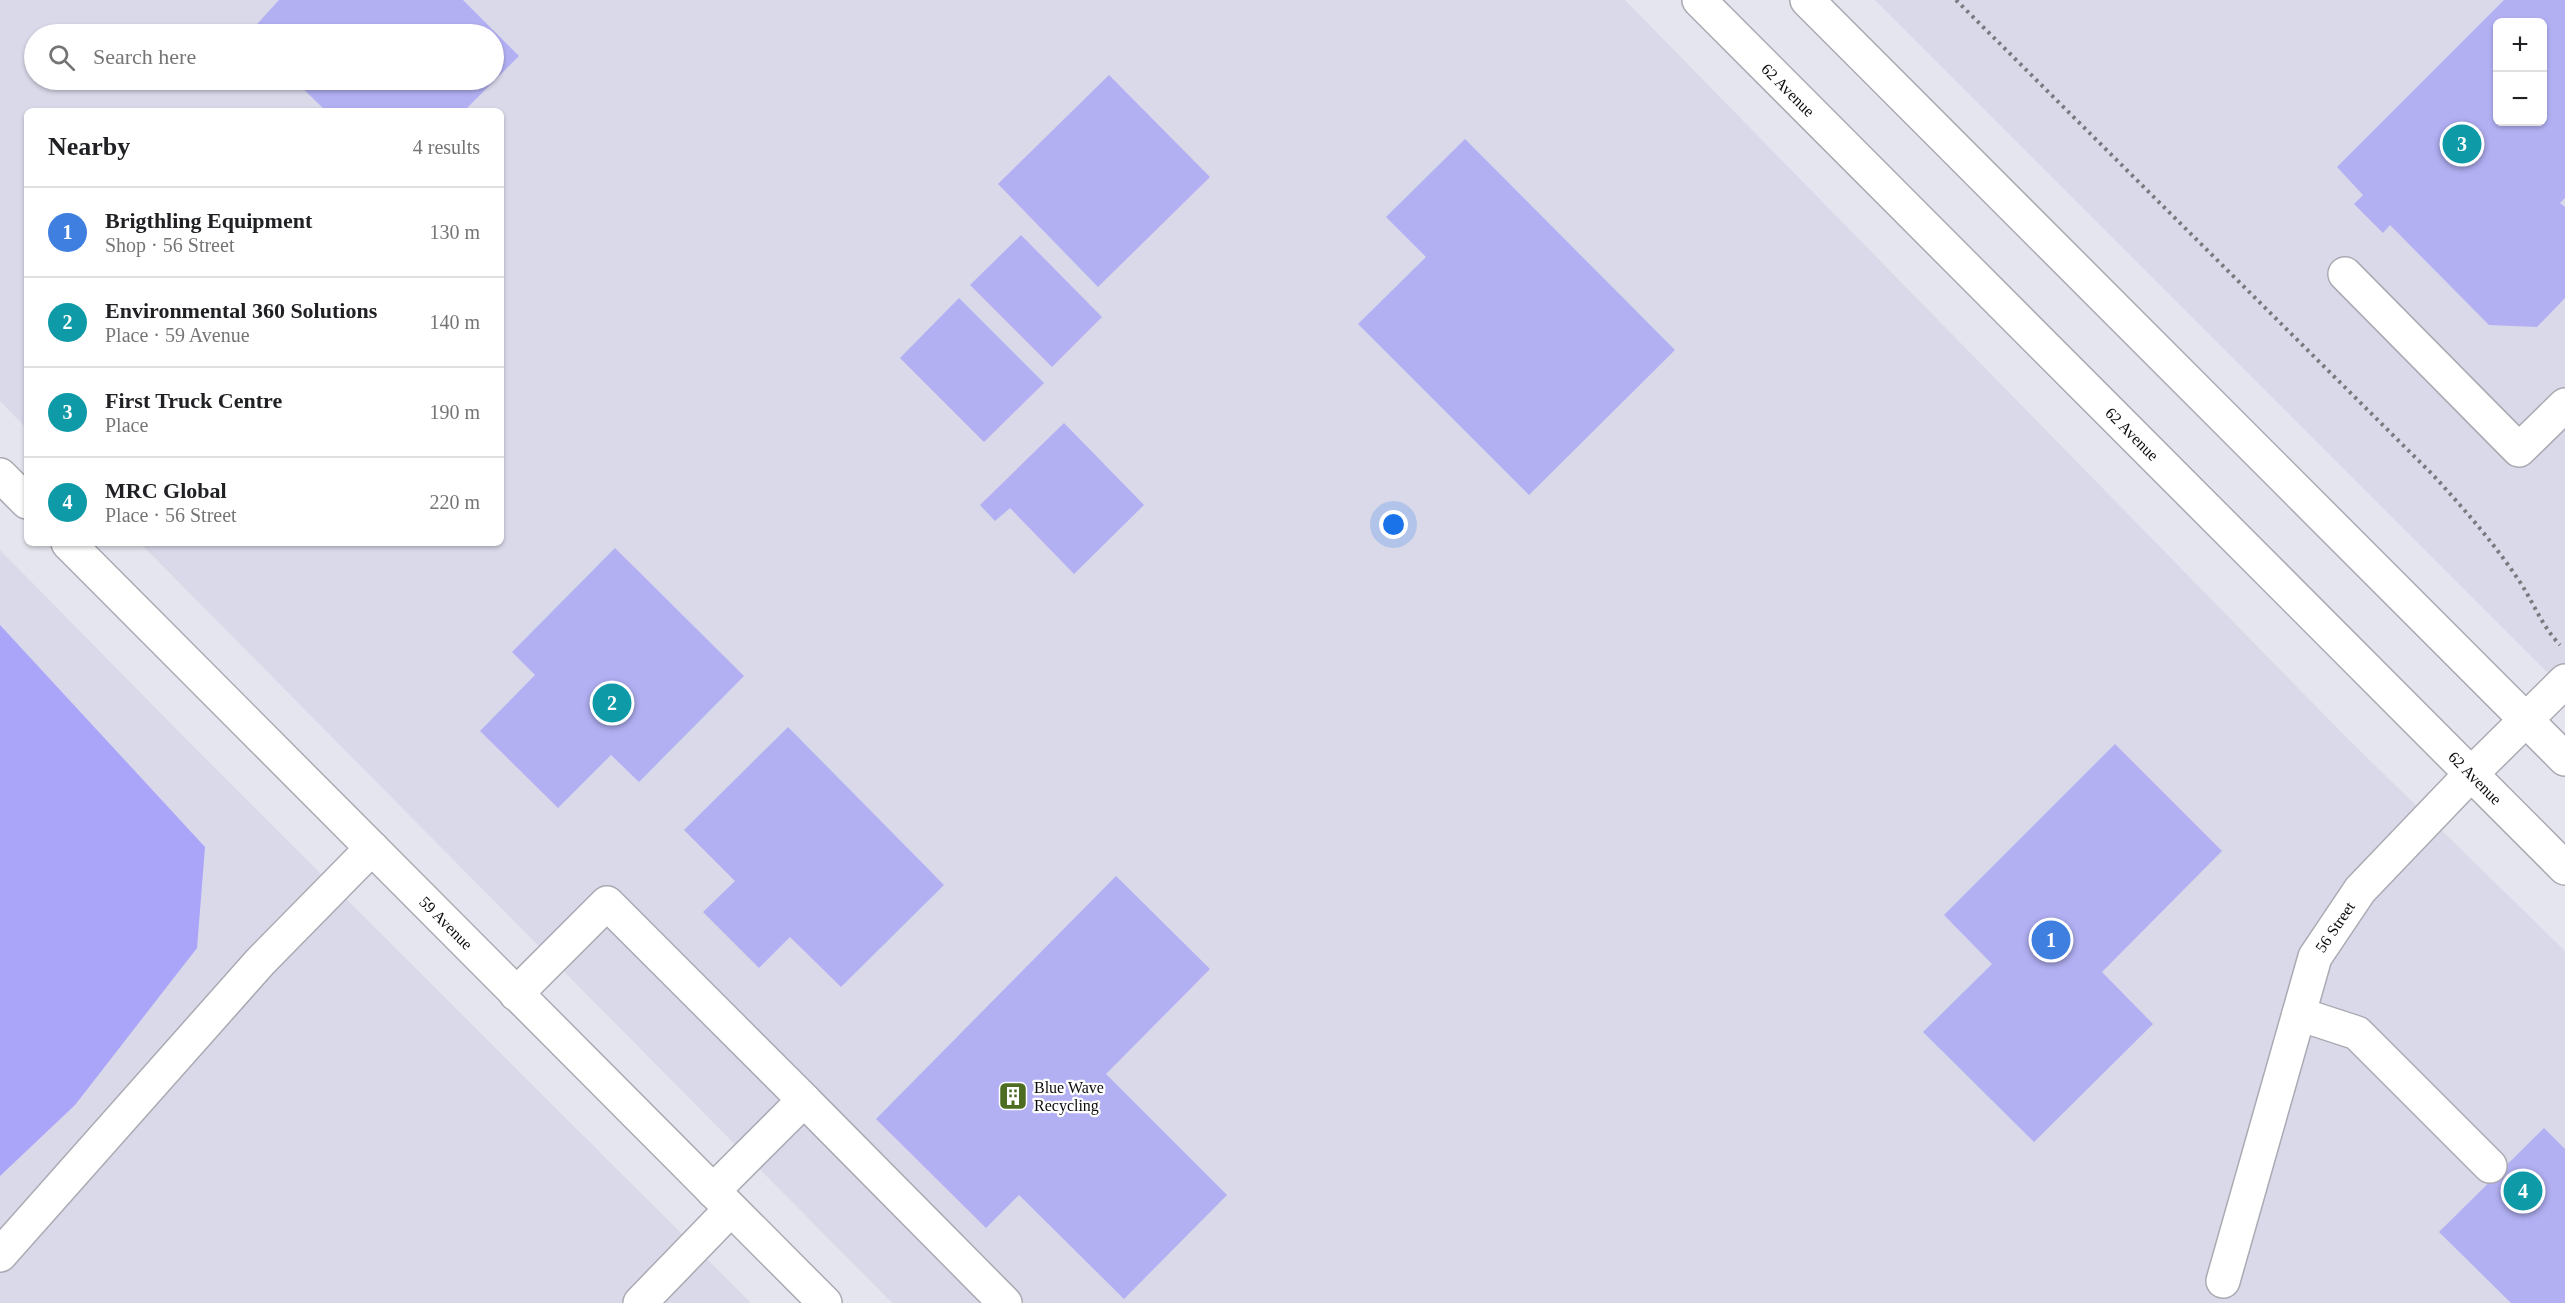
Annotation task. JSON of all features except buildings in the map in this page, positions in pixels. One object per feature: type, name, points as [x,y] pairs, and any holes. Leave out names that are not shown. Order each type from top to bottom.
[{"type":"main road","name":"62 Avenue","points":[[1699,0],[2565,868]]},
{"type":"main road","points":[[1807,0],[2565,759]]},
{"type":"main road","points":[[2345,274],[2519,450],[2565,405]]},
{"type":"main road","points":[[0,475],[24,499]]},
{"type":"main road","name":"59 Avenue","points":[[71,546],[825,1303]]},
{"type":"main road","name":"56 Street","points":[[2223,1281],[2315,957],[2360,890],[2471,774],[2565,681]]},
{"type":"main road","points":[[0,1256],[244,979],[372,848]]},
{"type":"main road","points":[[516,994],[607,903],[1005,1303]]},
{"type":"main road","points":[[2299,1014],[2357,1033],[2490,1166]]},
{"type":"main road","points":[[640,1303],[804,1100]]},
{"type":"path","points":[[1956,0],[2433,476],[2489,537],[2524,588],[2545,629],[2565,649]]},
{"type":"shaded area","points":[[0,0],[1625,0],[2345,736],[2565,951],[2565,1303],[892,1303],[143,546],[504,546],[504,108],[24,108],[24,426],[0,401]]},
{"type":"shaded area","points":[[1875,0],[2565,0],[2565,690]]},
{"type":"shaded area","points":[[0,550],[186,739],[751,1303],[0,1303]]},
{"type":"shaded area","points":[[0,625],[205,847],[197,948],[75,1105],[0,1176]]},
{"type":"place","name":"First Truck Centre","points":[[2462,144]]},
{"type":"place","name":"Environmental 360 Solutions","points":[[612,703]]},
{"type":"place","name":"Brigthling Equipment","points":[[2051,940]]},
{"type":"place","name":"Blue Wave Recycling","points":[[1013,1096]]},
{"type":"place","name":"MRC Global","points":[[2523,1191]]}]
